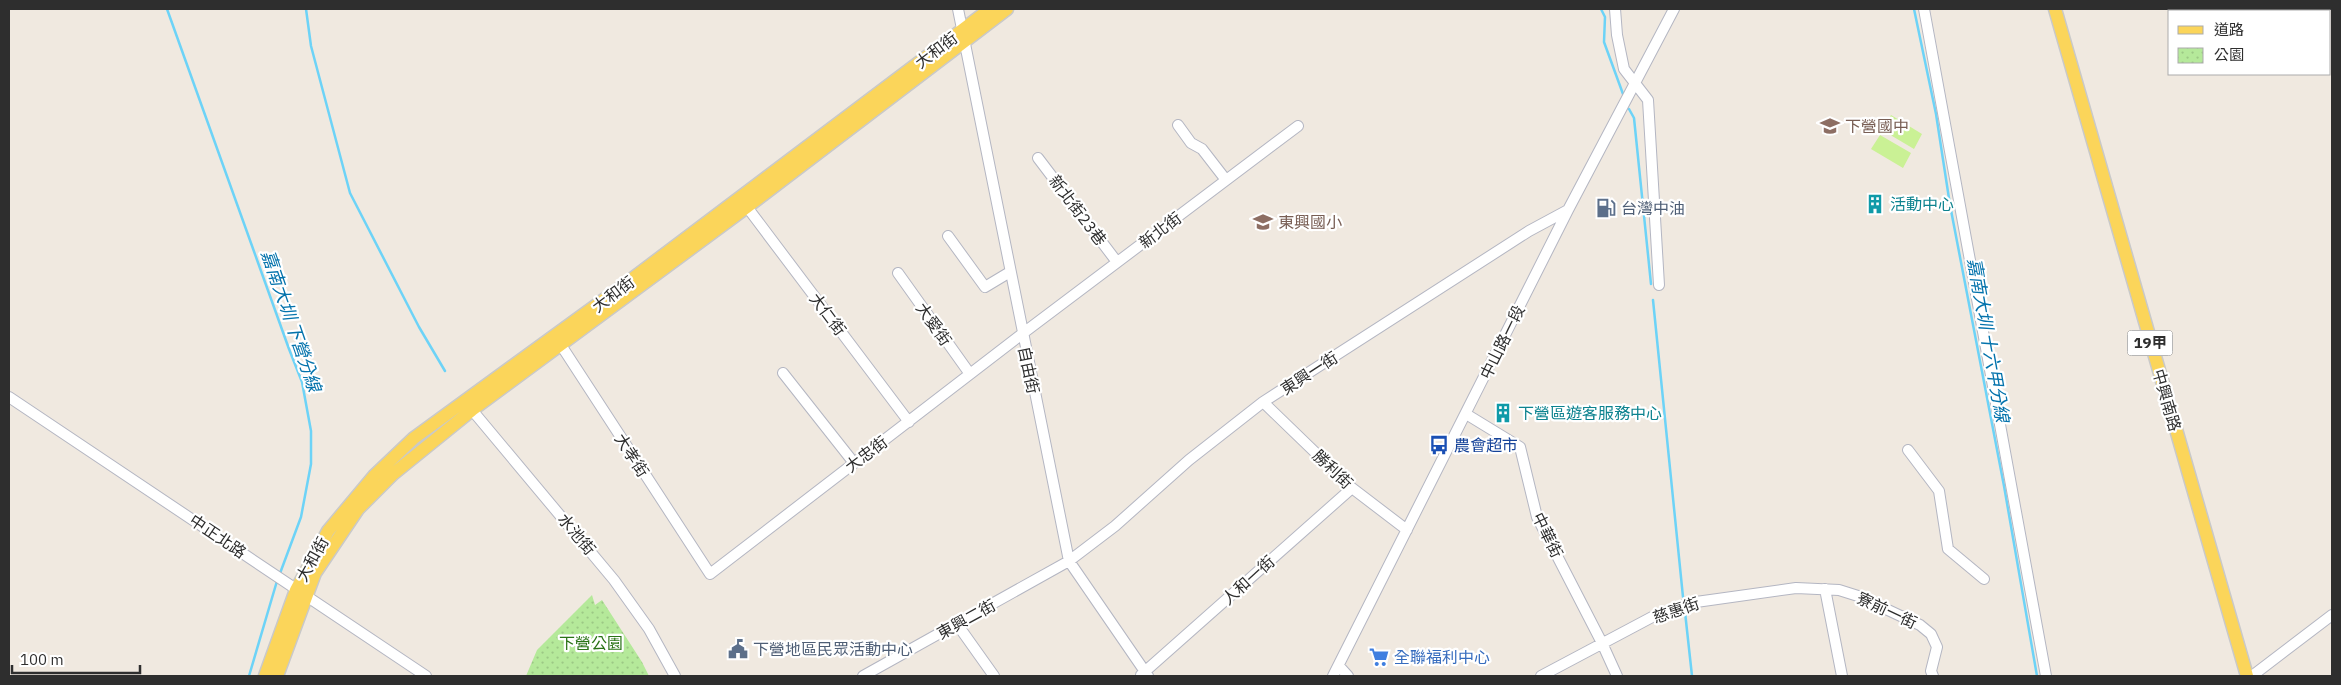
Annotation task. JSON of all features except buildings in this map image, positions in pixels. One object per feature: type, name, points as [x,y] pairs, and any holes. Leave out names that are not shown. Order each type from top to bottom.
[{"type":"main road","points":[[964,35],[990,9]]},
{"type":"main road","points":[[964,35],[1007,9]]},
{"type":"main road","name":"中興南路","points":[[2055,9],[2247,676]]},
{"type":"main road","name":"大和街","points":[[296,589],[315,573],[358,509],[393,474],[470,405],[747,207],[964,35]]},
{"type":"main road","name":"大和街","points":[[558,341],[964,35]]},
{"type":"main road","points":[[264,676],[296,589]]},
{"type":"main road","points":[[277,676],[296,589]]},
{"type":"street","name":"自由街","points":[[958,9],[1069,561],[1144,675]]},
{"type":"street","points":[[1616,9],[1617,35],[1624,69],[1648,100],[1660,284]]},
{"type":"street","name":"中山路一段","points":[[1333,676],[1568,210],[1674,9]]},
{"type":"street","points":[[1924,9],[2046,676]]},
{"type":"street","points":[[1178,125],[1191,143],[1202,148],[1226,180]]},
{"type":"street","name":"新北街","points":[[1022,334],[1298,126]]},
{"type":"street","name":"新北街23巷","points":[[1038,158],[1117,262]]},
{"type":"street","name":"大仁街","points":[[747,207],[909,422]]},
{"type":"street","name":"東興一街","points":[[1069,561],[1115,526],[1189,460],[1263,402],[1528,231],[1568,210]]},
{"type":"street","points":[[948,236],[985,287],[1010,272]]},
{"type":"street","name":"大愛街","points":[[898,273],[970,374]]},
{"type":"street","name":"大忠街","points":[[710,574],[1022,334]]},
{"type":"street","name":"大孝街","points":[[558,341],[710,574]]},
{"type":"street","points":[[784,373],[854,464]]},
{"type":"street","name":"中正北路","points":[[9,396],[426,676]]},
{"type":"street","name":"勝利街","points":[[1263,402],[1352,488],[1408,530]]},
{"type":"street","name":"水池街","points":[[470,405],[614,580],[649,629],[675,676]]},
{"type":"street","name":"中華街","points":[[1466,414],[1520,446],[1537,517],[1617,676]]},
{"type":"street","points":[[1908,450],[1939,491],[1948,548],[1984,579]]},
{"type":"street","name":"人和一街","points":[[1144,675],[1352,488]]},
{"type":"street","name":"東興二街","points":[[863,676],[1069,561]]},
{"type":"street","name":"慈惠街","points":[[1541,676],[1654,616],[1689,603],[1796,588],[1825,589]]},
{"type":"street","points":[[1825,589],[1842,676]]},
{"type":"street","name":"寮前一街","points":[[1825,589],[1858,596],[1904,617],[1931,634],[1937,647],[1931,671],[1933,676]]},
{"type":"street","points":[[2252,676],[2332,615]]},
{"type":"street","points":[[957,624],[994,676]]},
{"type":"street","points":[[1339,666],[1348,676]]},
{"type":"green space","points":[[1891,115],[1922,134],[1914,149],[1882,130]]},
{"type":"green space","points":[[1880,135],[1911,153],[1903,168],[1871,149]]},
{"type":"green space","name":"下營公園","points":[[592,595],[595,605],[602,600],[649,676],[526,676],[537,650]]},
{"type":"waterway","name":"嘉南大圳 下營分線","points":[[167,9],[302,382],[311,431],[311,464],[301,517],[279,576]]},
{"type":"waterway","points":[[306,9],[311,46],[350,193],[419,327],[445,371]]},
{"type":"waterway","points":[[1601,9],[1605,17],[1604,42],[1623,94]]},
{"type":"waterway","name":"嘉南大圳 十六甲分線","points":[[1914,9],[1936,114],[1950,205],[2004,486],[2037,676]]},
{"type":"waterway","points":[[1629,109],[1634,118],[1651,284]]},
{"type":"waterway","points":[[1653,300],[1683,597]]},
{"type":"waterway","name":"嘉南大圳 下營分線","points":[[249,676],[277,581]]},
{"type":"waterway","points":[[1685,612],[1692,676]]},
{"type":"place","name":"下營國中","points":[[1830,126]]},
{"type":"place","name":"活動中心","points":[[1875,204]]},
{"type":"place","name":"台灣中油","points":[[1606,208]]},
{"type":"place","name":"東興國小","points":[[1263,222]]},
{"type":"place","name":"下營區遊客服務中心","points":[[1503,413]]},
{"type":"place","name":"農會超市","points":[[1439,445]]},
{"type":"place","name":"下營地區民眾活動中心","points":[[738,649]]},
{"type":"place","name":"全聯福利中心","points":[[1379,657]]}]
